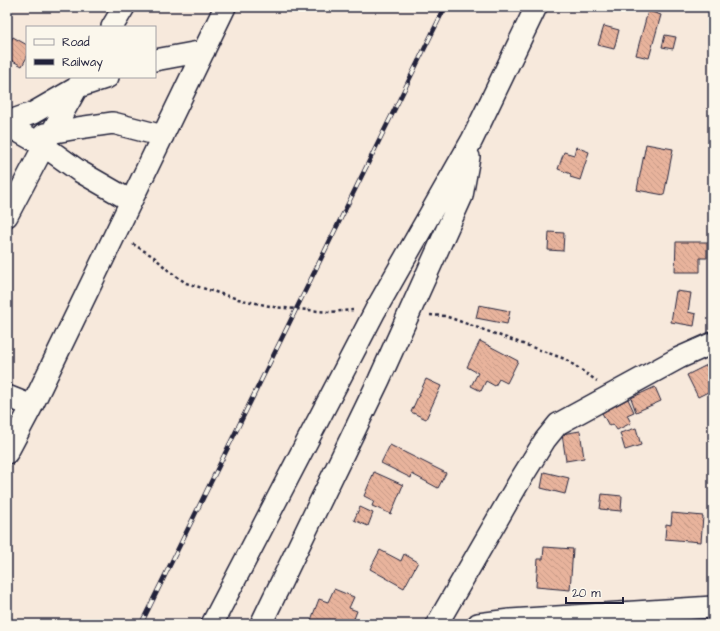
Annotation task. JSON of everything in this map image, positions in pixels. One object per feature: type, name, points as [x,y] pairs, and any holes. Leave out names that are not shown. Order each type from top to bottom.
[{"type":"street","points":[[113,26],[124,7]]},
{"type":"street","points":[[7,453],[32,406],[225,7]]},
{"type":"street","points":[[212,624],[375,311],[472,140],[536,7]]},
{"type":"street","points":[[156,60],[204,51]]},
{"type":"street","points":[[7,122],[33,113],[81,82],[103,78]]},
{"type":"street","points":[[7,216],[42,139],[81,82]]},
{"type":"street","points":[[42,139],[113,123],[163,136]]},
{"type":"street","points":[[7,125],[42,139],[79,171],[131,201]]},
{"type":"street","points":[[261,624],[343,456],[462,196],[472,140]]},
{"type":"street","points":[[409,251],[424,280]]},
{"type":"street","points":[[437,624],[545,440],[558,424],[679,358],[713,343]]},
{"type":"street","points":[[7,396],[32,406]]},
{"type":"street","points":[[478,624],[510,620],[713,607]]},
{"type":"path","points":[[114,236],[138,246],[186,283],[238,299],[274,307],[330,312],[375,311]]},
{"type":"path","points":[[409,314],[445,316],[565,359],[614,394]]},
{"type":"building","points":[[648,11],[661,15],[649,58],[636,55]]},
{"type":"building","points":[[604,26],[619,30],[614,49],[598,45]]},
{"type":"building","points":[[665,35],[676,37],[673,49],[662,47]]},
{"type":"building","points":[[13,37],[26,44],[26,59],[22,66],[7,58],[7,48]]},
{"type":"building","points":[[646,144],[673,149],[664,195],[637,190]]},
{"type":"building","points":[[576,147],[589,152],[580,180],[570,177],[571,174],[558,169],[564,152],[574,155]]},
{"type":"building","points":[[549,232],[564,233],[563,251],[548,250]]},
{"type":"building","points":[[676,242],[707,242],[707,258],[700,258],[700,272],[675,272]]},
{"type":"building","points":[[676,291],[691,293],[688,312],[696,314],[694,326],[671,322]]},
{"type":"building","points":[[479,305],[510,311],[507,324],[476,318]]},
{"type":"building","points":[[480,341],[518,361],[507,383],[499,379],[495,386],[486,381],[481,391],[471,386],[478,373],[467,367]]},
{"type":"building","points":[[707,365],[713,376],[713,378],[708,381],[712,390],[698,397],[687,375]]},
{"type":"building","points":[[426,379],[441,386],[426,419],[411,412]]},
{"type":"building","points":[[655,387],[661,401],[636,412],[631,398]]},
{"type":"building","points":[[628,399],[634,412],[627,415],[631,423],[617,430],[613,424],[609,426],[602,413]]},
{"type":"building","points":[[636,428],[641,445],[625,450],[620,433]]},
{"type":"building","points":[[580,431],[584,458],[566,461],[562,434]]},
{"type":"building","points":[[390,445],[446,473],[438,488],[412,474],[411,478],[381,463]]},
{"type":"building","points":[[374,472],[403,485],[391,514],[372,506],[374,501],[364,496]]},
{"type":"building","points":[[544,472],[569,478],[565,494],[541,488]]},
{"type":"building","points":[[602,494],[622,496],[621,511],[600,509]]},
{"type":"building","points":[[360,507],[373,513],[368,526],[354,520]]},
{"type":"building","points":[[672,513],[703,516],[701,542],[665,539],[666,524],[671,525]]},
{"type":"building","points":[[544,547],[573,549],[570,590],[536,587],[538,559],[543,559]]},
{"type":"building","points":[[380,550],[401,561],[404,554],[418,562],[404,588],[370,569]]},
{"type":"building","points":[[334,589],[354,597],[349,608],[357,611],[352,624],[320,624],[311,620],[319,599],[328,602]]},
{"type":"railway","points":[[141,624],[445,7]]}]
